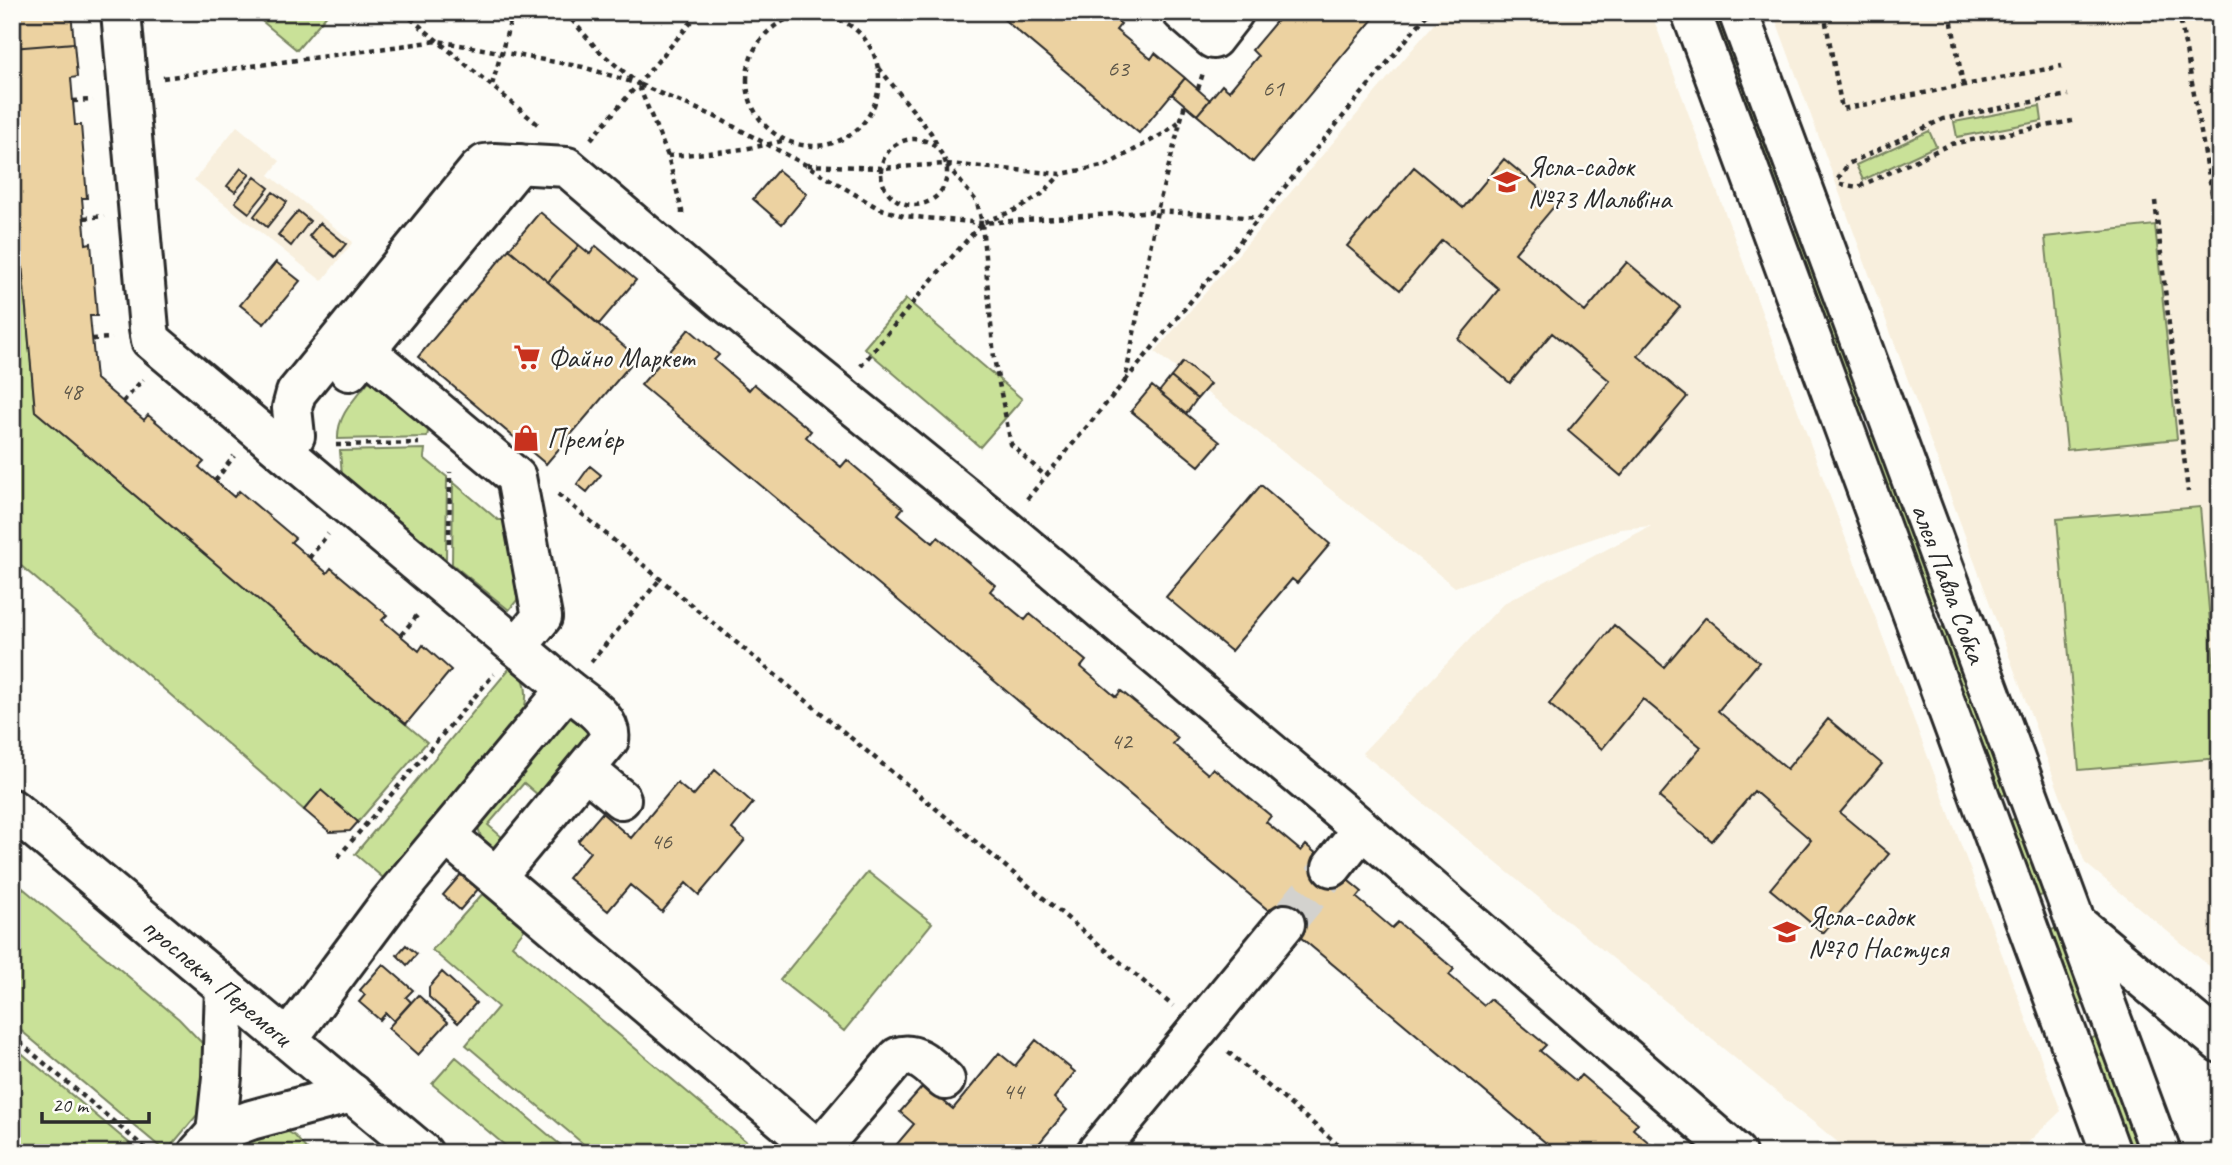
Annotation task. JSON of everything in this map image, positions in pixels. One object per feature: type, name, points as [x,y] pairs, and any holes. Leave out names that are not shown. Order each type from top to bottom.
[{"type":"street","points":[[121,12],[151,340],[288,444],[437,598],[517,647],[600,716],[611,732],[609,740],[496,877]]},
{"type":"street","points":[[1182,12],[1213,39],[1234,12]]},
{"type":"street","name":"алея Павла Собка","points":[[1691,12],[2111,1153]]},
{"type":"street","name":"алея Павла Собка","points":[[1738,12],[2161,1153]]},
{"type":"street","points":[[288,444],[296,393],[478,170],[485,164],[494,163],[568,167],[672,256],[1003,527],[1362,830],[1736,1153]]},
{"type":"street","points":[[288,444],[520,164]]},
{"type":"street","points":[[366,351],[456,437],[516,477],[542,617],[517,647]]},
{"type":"street","points":[[288,1040],[390,902],[568,689]]},
{"type":"street","points":[[586,769],[621,799]]},
{"type":"street","name":"проспект Перемоги","points":[[12,809],[423,1153]]},
{"type":"street","points":[[1332,867],[1362,830]]},
{"type":"street","points":[[446,835],[820,1152],[898,1057],[913,1055],[945,1080]]},
{"type":"street","points":[[2075,922],[2220,1043]]},
{"type":"street","points":[[1096,1153],[1285,924]]},
{"type":"street","points":[[207,1143],[222,1077],[225,987]]},
{"type":"street","points":[[207,1143],[251,1120],[352,1093]]},
{"type":"path","points":[[403,12],[545,130]]},
{"type":"path","points":[[492,86],[513,12]]},
{"type":"path","points":[[565,12],[598,50],[638,84],[668,156],[682,211],[672,256]]},
{"type":"path","points":[[568,167],[700,12]]},
{"type":"path","points":[[846,12],[848,23]]},
{"type":"path","points":[[1003,527],[1429,12]]},
{"type":"path","points":[[1843,12],[1824,14],[1842,109],[2062,66]]},
{"type":"path","points":[[1950,12],[1963,85]]},
{"type":"path","points":[[2179,12],[2213,198]]},
{"type":"path","points":[[879,67],[880,85],[876,103],[867,119],[854,132],[838,142],[802,146],[785,140],[769,130],[758,117],[749,98],[746,77],[751,57],[761,39],[775,25],[794,16],[822,15],[848,23],[862,34],[879,67],[931,133],[947,164],[977,202],[982,223],[994,358],[1011,444],[1045,476]]},
{"type":"path","points":[[127,82],[438,41],[583,67],[638,84],[714,116],[892,214],[917,219],[982,223],[1157,211],[1259,218]]},
{"type":"path","points":[[2068,95],[1943,119],[1848,164],[1836,183],[1858,187],[1951,144],[2072,121]]},
{"type":"path","points":[[1125,382],[1157,211],[1185,104]]},
{"type":"path","points":[[806,165],[881,168],[947,164],[1060,174],[1107,166],[1181,120]]},
{"type":"path","points":[[941,152],[929,142],[915,139],[901,141],[884,157],[881,179],[886,190],[906,205],[930,202],[941,192],[947,179],[947,164]]},
{"type":"path","points":[[668,156],[769,145],[785,140]]},
{"type":"path","points":[[838,393],[982,223],[1018,209],[1042,194],[1060,174]]},
{"type":"path","points":[[2155,201],[2188,492]]},
{"type":"path","points":[[288,444],[456,437],[437,598],[401,635]]},
{"type":"path","points":[[215,481],[238,450]]},
{"type":"path","points":[[516,477],[534,474],[1348,1153]]},
{"type":"path","points":[[309,558],[332,529]]},
{"type":"path","points":[[568,689],[661,578]]},
{"type":"path","points":[[338,857],[517,647]]},
{"type":"path","points":[[12,1035],[151,1153]]},
{"type":"shaded area","points":[[1444,12],[1651,12],[2061,1111],[2017,1153],[1851,1153],[1362,753],[1504,603],[1651,526],[1620,529],[1455,587],[1155,352]]},
{"type":"shaded area","points":[[1773,12],[2220,12],[2220,975],[2085,863]]},
{"type":"shaded area","points":[[237,126],[280,161],[269,175],[353,242],[322,281],[194,180]]},
{"type":"green space","points":[[251,12],[329,12],[297,50]]},
{"type":"green space","points":[[1726,12],[1794,196],[1774,203],[1707,20]]},
{"type":"green space","points":[[2040,106],[2042,121],[1957,137],[1954,122]]},
{"type":"green space","points":[[1929,131],[1936,146],[1863,180],[1856,165]]},
{"type":"green space","points":[[12,150],[35,411],[427,742],[358,822],[321,791],[304,810],[12,558]]},
{"type":"green space","points":[[2155,225],[2177,439],[2067,450],[2045,237]]},
{"type":"green space","points":[[1805,227],[1873,410],[1853,417],[1785,234]]},
{"type":"green space","points":[[906,299],[1022,399],[980,447],[864,348]]},
{"type":"green space","points":[[369,381],[385,383],[429,427],[427,437],[338,439],[340,422]]},
{"type":"green space","points":[[1881,432],[1943,600],[1923,608],[1862,440]]},
{"type":"green space","points":[[425,449],[424,458],[447,477],[446,559],[342,475],[340,451]]},
{"type":"green space","points":[[453,482],[498,520],[510,520],[523,593],[509,610],[452,564]]},
{"type":"green space","points":[[2200,507],[2220,758],[2079,770],[2057,519]]},
{"type":"green space","points":[[1951,624],[2014,791],[1994,799],[1932,631]]},
{"type":"green space","points":[[514,663],[523,676],[526,690],[521,720],[388,882],[355,854]]},
{"type":"green space","points":[[571,707],[587,729],[589,737],[545,801],[524,783],[488,825],[510,844],[501,854],[481,837],[477,824]]},
{"type":"green space","points":[[2022,816],[2051,892],[2032,899],[2003,823]]},
{"type":"green space","points":[[868,872],[932,923],[844,1031],[780,980]]},
{"type":"green space","points":[[12,879],[179,1019],[203,1044],[208,1056],[205,1102],[166,1152],[12,1023]]},
{"type":"green space","points":[[485,891],[527,926],[512,945],[760,1153],[594,1153],[466,1045],[498,1007],[432,950]]},
{"type":"green space","points":[[2059,927],[2087,1003],[2071,1008],[2044,933]]},
{"type":"green space","points":[[2103,1034],[2142,1153],[2123,1147],[2084,1041]]},
{"type":"green space","points":[[12,1045],[141,1153],[12,1153]]},
{"type":"green space","points":[[456,1057],[570,1153],[514,1153],[432,1084]]},
{"type":"green space","points":[[282,1128],[295,1136],[310,1153],[231,1153],[263,1131]]},
{"type":"building","points":[[12,12],[71,12],[74,43],[12,48]]},
{"type":"building","points":[[995,12],[1106,12],[1121,24],[1116,30],[1151,59],[1155,53],[1185,78],[1139,133]]},
{"type":"building","points":[[1284,12],[1379,12],[1253,162],[1197,115],[1222,85],[1229,91],[1258,56],[1252,50]]},
{"type":"building","points":[[74,43],[77,77],[71,78],[75,125],[81,125],[87,198],[82,198],[86,244],[91,243],[97,316],[90,316],[96,379],[144,420],[148,415],[204,462],[199,467],[234,497],[239,491],[295,538],[291,542],[327,573],[331,568],[387,615],[382,620],[419,651],[423,645],[451,670],[406,724],[35,411],[12,150],[12,48]]},
{"type":"building","points":[[1185,78],[1210,100],[1197,115],[1172,94]]},
{"type":"building","points":[[1504,159],[1557,203],[1515,253],[1585,312],[1627,262],[1680,307],[1638,356],[1687,397],[1621,476],[1568,431],[1610,381],[1552,333],[1510,383],[1458,339],[1499,289],[1442,240],[1400,290],[1347,246],[1414,167],[1463,208]]},
{"type":"building","points":[[241,168],[250,174],[235,192],[227,186]]},
{"type":"building","points":[[778,170],[807,194],[782,224],[753,199]]},
{"type":"building","points":[[255,177],[269,188],[249,213],[235,202]]},
{"type":"building","points":[[273,192],[287,202],[267,227],[254,216]]},
{"type":"building","points":[[298,211],[310,221],[291,246],[278,235]]},
{"type":"building","points":[[540,212],[579,245],[548,282],[509,249]]},
{"type":"building","points":[[320,223],[346,244],[335,257],[309,236]]},
{"type":"building","points":[[579,245],[590,254],[596,246],[636,280],[599,324],[548,282]]},
{"type":"building","name":"Файно Маркет","points":[[509,249],[637,357],[546,464],[418,357]]},
{"type":"building","points":[[276,262],[300,281],[264,324],[240,305]]},
{"type":"building","points":[[689,329],[719,355],[714,360],[749,390],[754,384],[811,431],[806,437],[841,467],[847,460],[903,508],[898,514],[933,543],[938,537],[995,585],[990,591],[1025,620],[1030,614],[1086,661],[1081,667],[1116,697],[1121,691],[1178,738],[1173,744],[1208,774],[1213,768],[1271,816],[1266,822],[1301,851],[1306,845],[1362,892],[1357,898],[1392,928],[1398,922],[1454,969],[1449,975],[1484,1005],[1490,999],[1546,1045],[1540,1051],[1576,1081],[1581,1075],[1638,1123],[1633,1129],[1661,1153],[1558,1153],[641,385]]},
{"type":"building","points":[[1183,362],[1210,384],[1197,399],[1171,377]]},
{"type":"building","points":[[1171,377],[1197,399],[1186,414],[1159,392]]},
{"type":"building","points":[[1152,386],[1220,442],[1199,466],[1131,411]]},
{"type":"building","points":[[590,466],[601,475],[587,492],[577,484]]},
{"type":"building","points":[[1261,485],[1330,544],[1297,583],[1292,579],[1231,651],[1166,597]]},
{"type":"building","points":[[1706,617],[1759,662],[1718,711],[1787,769],[1828,719],[1882,764],[1840,813],[1889,854],[1823,933],[1770,889],[1811,840],[1754,791],[1712,841],[1659,797],[1701,747],[1643,699],[1602,749],[1549,704],[1614,625],[1664,667]]},
{"type":"building","points":[[715,770],[753,803],[732,829],[745,840],[699,895],[686,883],[662,912],[630,885],[608,911],[568,878],[590,852],[578,841],[602,813],[631,838],[677,783],[693,796]]},
{"type":"building","points":[[321,790],[358,822],[350,831],[330,832],[304,810]]},
{"type":"building","points":[[462,873],[479,888],[460,910],[443,895]]},
{"type":"building","points":[[406,945],[417,954],[407,965],[397,955]]},
{"type":"building","points":[[383,964],[413,990],[406,997],[411,1002],[394,1021],[386,1013],[380,1020],[359,1002],[365,995],[360,990]]},
{"type":"building","points":[[442,972],[476,1003],[458,1023],[429,997],[429,987]]},
{"type":"building","points":[[418,995],[448,1022],[418,1055],[388,1028]]},
{"type":"building","points":[[1036,1040],[1075,1072],[1054,1098],[1067,1110],[1031,1153],[895,1153],[892,1150],[914,1124],[900,1112],[924,1085],[953,1109],[999,1053],[1015,1066]]},
{"type":"tunnel","points":[[1285,924],[1332,867]]},
{"type":"place","name":"Ясла-садок №73 Мальвіна","points":[[1507,182]]},
{"type":"place","name":"Файно Маркет","points":[[527,357]]},
{"type":"place","name":"Прем'єр","points":[[526,438]]},
{"type":"place","name":"Ясла-садок №70 Настуся","points":[[1787,932]]}]
